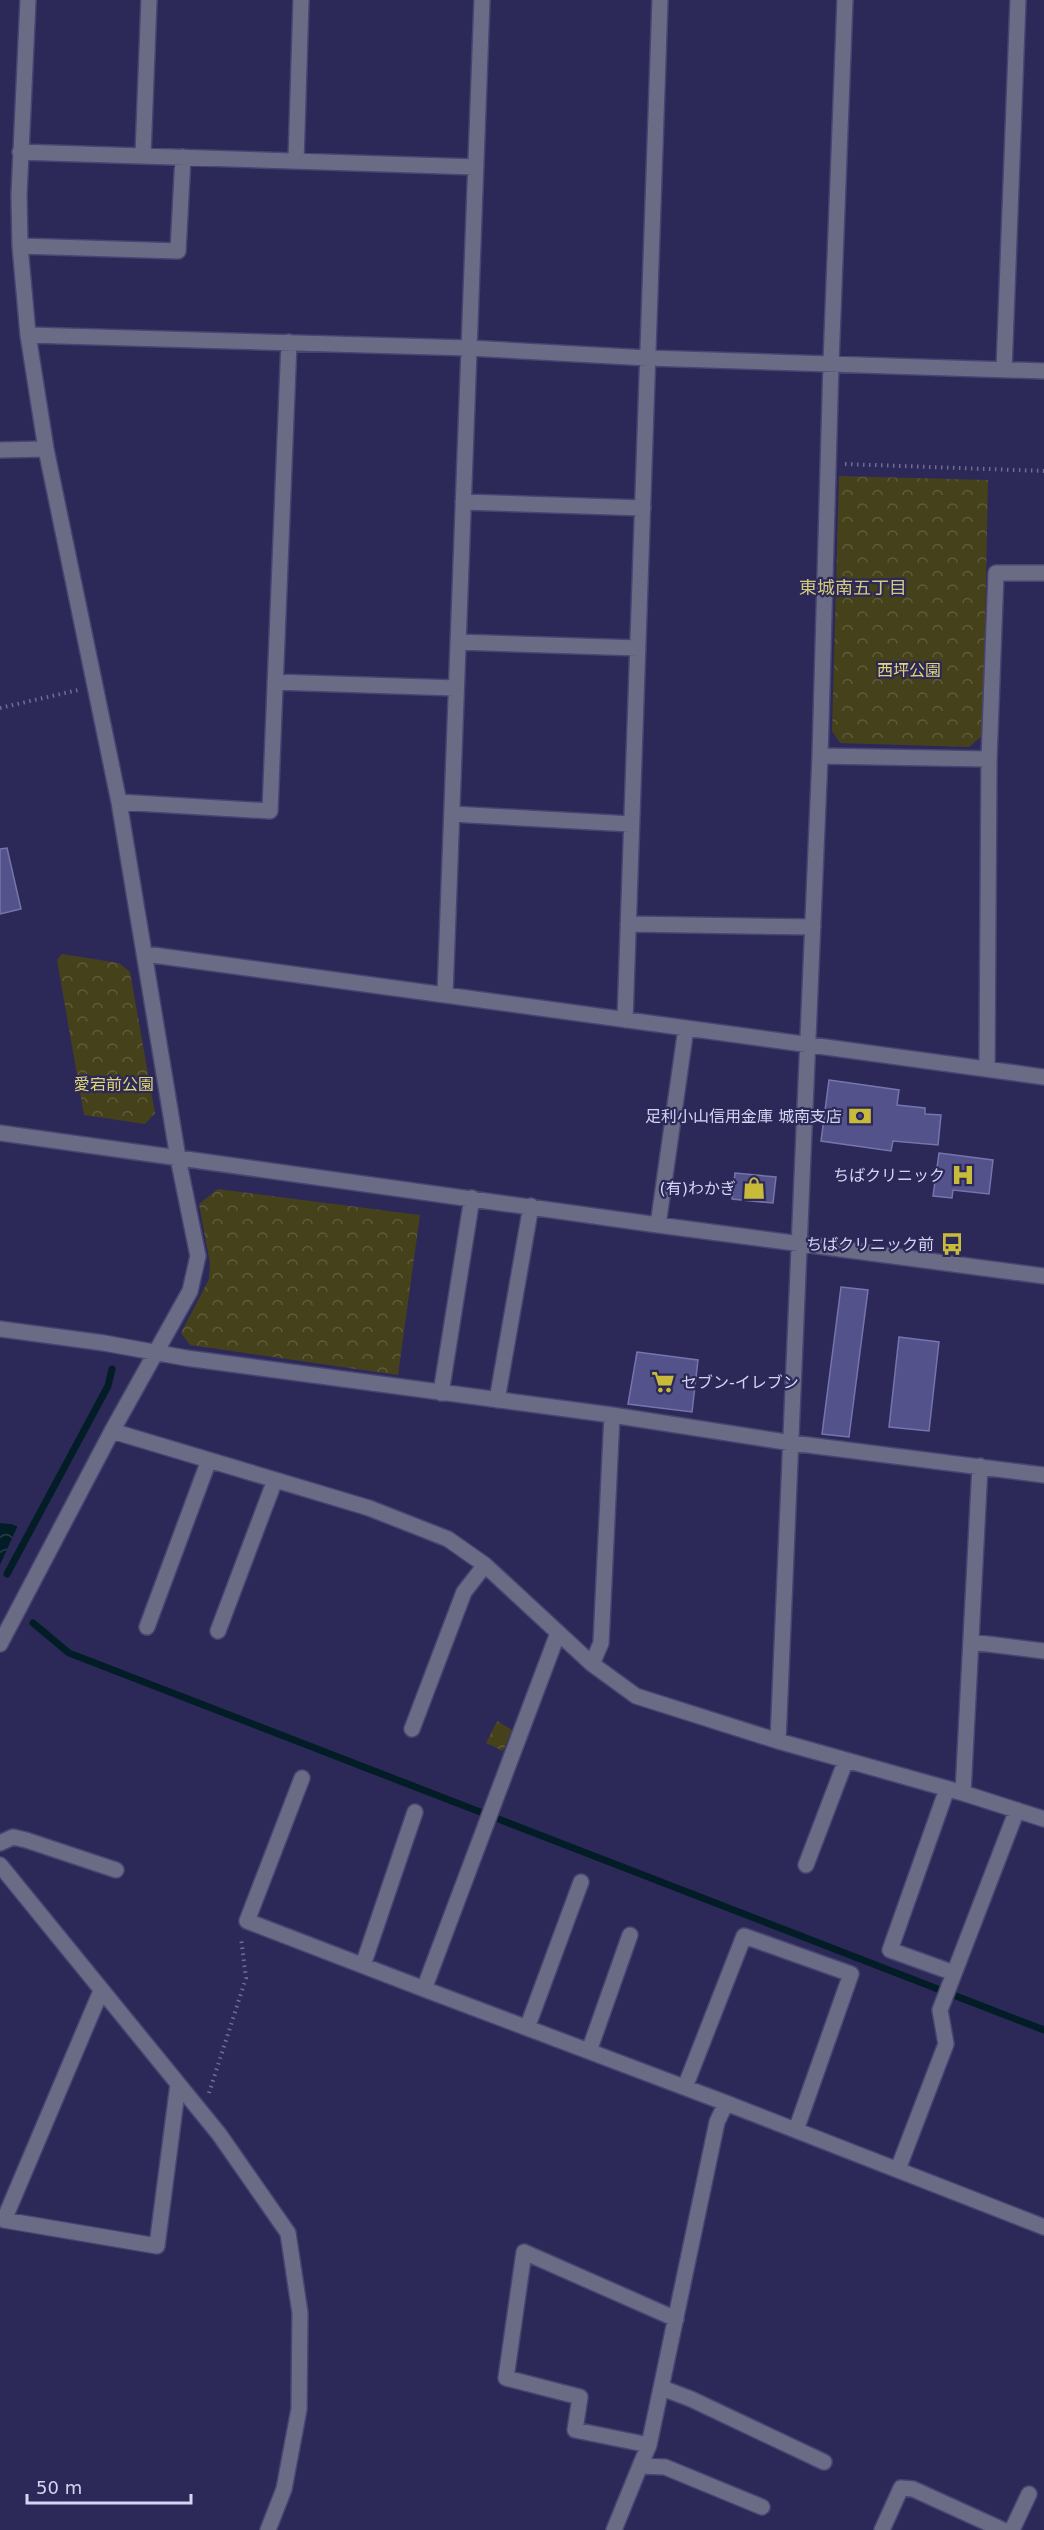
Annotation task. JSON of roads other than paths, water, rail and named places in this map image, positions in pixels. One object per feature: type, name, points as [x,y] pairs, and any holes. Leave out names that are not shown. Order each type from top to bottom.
[{"type":"street","points":[[0,1644],[112,1431],[158,1353],[190,1292],[198,1256],[178,1158],[119,802],[46,449],[28,335],[20,246],[20,152],[28,0]]},
{"type":"street","points":[[143,155],[149,0]]},
{"type":"street","points":[[296,162],[301,0]]},
{"type":"street","points":[[445,995],[482,0]]},
{"type":"street","points":[[625,1020],[660,0]]},
{"type":"street","points":[[778,1741],[820,756],[831,363],[845,0]]},
{"type":"street","points":[[1004,370],[1018,0]]},
{"type":"street","points":[[20,152],[476,167]]},
{"type":"street","points":[[20,246],[178,251],[183,157]]},
{"type":"street","points":[[28,335],[469,348],[648,358],[1044,371]]},
{"type":"street","points":[[119,802],[270,811],[289,342]]},
{"type":"street","points":[[0,450],[46,449]]},
{"type":"street","points":[[463,502],[643,508]]},
{"type":"street","points":[[987,1069],[989,759],[996,573],[1044,573]]},
{"type":"street","points":[[458,642],[638,648]]},
{"type":"street","points":[[275,682],[456,688]]},
{"type":"street","points":[[820,756],[989,759]]},
{"type":"street","points":[[452,814],[631,824]]},
{"type":"street","points":[[628,924],[813,927]]},
{"type":"street","points":[[145,954],[1044,1077]]},
{"type":"street","points":[[658,1225],[686,1028]]},
{"type":"street","points":[[0,1133],[658,1225],[1044,1276]]},
{"type":"street","points":[[441,1393],[472,1198]]},
{"type":"street","points":[[497,1400],[531,1206]]},
{"type":"street","points":[[0,1329],[441,1393],[612,1415],[792,1443],[1044,1475]]},
{"type":"street","points":[[592,1664],[601,1643],[612,1415]]},
{"type":"street","points":[[112,1431],[369,1508],[448,1539],[485,1565],[592,1664],[636,1696],[778,1741],[963,1793],[1044,1819]]},
{"type":"street","points":[[147,1627],[209,1460]]},
{"type":"street","points":[[963,1793],[980,1466]]},
{"type":"street","points":[[218,1630],[275,1479]]},
{"type":"street","points":[[412,1729],[464,1592],[485,1565]]},
{"type":"street","points":[[423,1989],[558,1633]]},
{"type":"street","points":[[971,1642],[1044,1652]]},
{"type":"street","points":[[806,1865],[846,1760]]},
{"type":"street","points":[[302,1778],[247,1920],[1044,2227]]},
{"type":"street","points":[[947,1789],[890,1950],[954,1973]]},
{"type":"street","points":[[898,2169],[946,2044],[940,2010],[1017,1810]]},
{"type":"street","points":[[363,1965],[415,1812]]},
{"type":"street","points":[[0,1843],[13,1837],[26,1840],[116,1870]]},
{"type":"street","points":[[0,1865],[219,2134],[288,2232],[300,2313],[299,2409],[284,2489],[268,2530]]},
{"type":"street","points":[[527,2028],[582,1882]]},
{"type":"street","points":[[589,2051],[630,1935]]},
{"type":"street","points":[[685,2087],[744,1936],[851,1974],[796,2130]]},
{"type":"street","points":[[101,1991],[4,2220],[157,2246],[178,2084]]},
{"type":"street","points":[[614,2530],[649,2445],[717,2122],[726,2103]]},
{"type":"street","points":[[649,2445],[575,2430],[580,2397],[506,2378],[524,2252],[676,2319]]},
{"type":"street","points":[[662,2388],[691,2399],[824,2462]]},
{"type":"street","points":[[640,2466],[665,2467],[762,2507]]},
{"type":"street","points":[[882,2530],[901,2488],[913,2489],[1003,2530]]},
{"type":"street","points":[[1012,2530],[1029,2494]]},
{"type":"water","points":[[0,1523],[18,1525],[0,1565]]},
{"type":"waterway","points":[[7,1574],[108,1386],[112,1369]]},
{"type":"waterway","points":[[33,1623],[69,1653],[1044,2030]]},
{"type":"place","name":"足利小山信用金庫 城南支店","points":[[860,1116]]},
{"type":"place","name":"ちばクリニック","points":[[963,1175]]},
{"type":"place","name":"(有)わかぎ","points":[[754,1188]]},
{"type":"place","name":"ちばクリニック前","points":[[952,1244]]},
{"type":"place","name":"セブン-イレブン","points":[[663,1382]]},
{"type":"district","name":"東城南五丁目","points":[[853,587]]},
{"type":"park label","name":"西坪公園","points":[[909,670]]},
{"type":"park label","name":"愛宕前公園","points":[[114,1084]]}]
